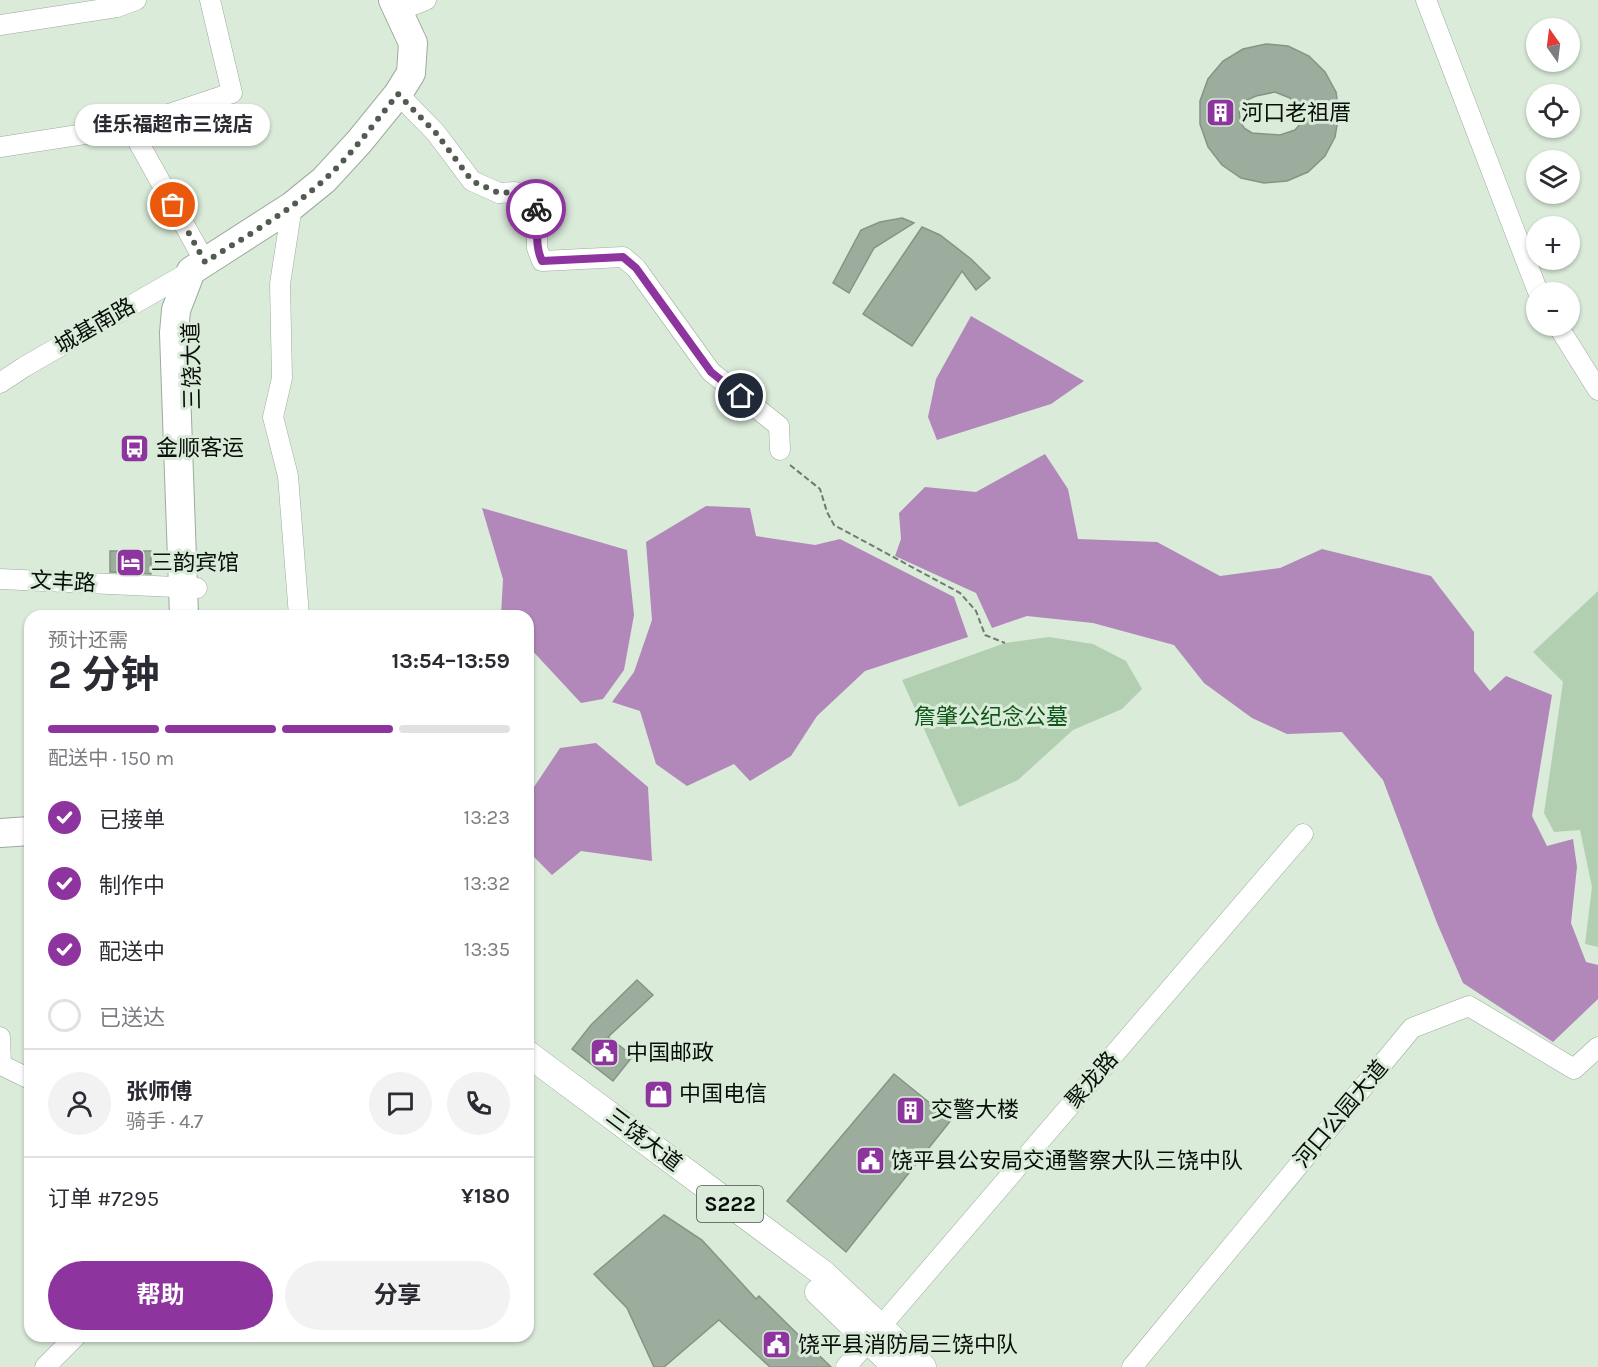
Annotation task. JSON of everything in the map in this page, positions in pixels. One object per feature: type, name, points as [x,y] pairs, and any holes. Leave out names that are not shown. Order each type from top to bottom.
[{"type":"highway","points":[[198,267],[292,206],[324,180],[398,94],[411,73],[413,43],[396,5]]},
{"type":"highway","name":"三饶大道","points":[[197,610],[190,588],[174,333],[167,297],[198,267]]},
{"type":"highway","name":"三饶大道","points":[[185,610],[190,588],[190,332],[198,267]]},
{"type":"highway","points":[[0,824],[24,822]]},
{"type":"highway","points":[[0,833],[24,831]]},
{"type":"main road","name":"三饶大道","points":[[534,1057],[824,1274],[875,1334],[896,1367]]},
{"type":"main road","name":"三饶大道","points":[[534,1077],[875,1334],[923,1367]]},
{"type":"street","points":[[0,25],[117,7],[136,0]]},
{"type":"street","points":[[0,147],[130,127],[232,93],[210,0]]},
{"type":"street","points":[[396,5],[426,0]]},
{"type":"street","points":[[1426,0],[1534,282]]},
{"type":"street","points":[[398,94],[436,133],[472,181],[499,193],[515,192],[533,199],[537,212],[537,248],[542,261],[623,257],[636,268],[711,372],[779,426],[780,450]]},
{"type":"street","points":[[130,127],[198,267]]},
{"type":"street","points":[[292,206],[280,284],[282,378],[273,417],[288,476],[299,610]]},
{"type":"street","name":"城基南路","points":[[0,383],[24,367],[167,297]]},
{"type":"street","points":[[1564,336],[1598,390]]},
{"type":"street","name":"文丰路","points":[[0,579],[190,588]]},
{"type":"street","name":"聚龙路","points":[[846,1367],[1303,834]]},
{"type":"street","name":"河口公园大道","points":[[1132,1367],[1412,1028],[1469,1006],[1574,1069],[1598,1047]]},
{"type":"street","points":[[0,1036],[1,1065],[24,1076]]},
{"type":"street","points":[[45,1367],[70,1342]]},
{"type":"path","points":[[780,450],[791,468],[820,489],[827,512],[834,525],[960,593],[976,611],[985,634],[1005,643]]},
{"type":"green space","points":[[1598,591],[1598,947],[1585,944],[1592,887],[1580,830],[1554,832],[1544,813],[1563,682],[1533,652]]},
{"type":"green space","name":"詹肇公纪念公墓","points":[[1049,637],[1093,644],[1126,661],[1142,689],[1122,709],[1073,730],[1018,780],[959,807],[902,680],[1005,643]]},
{"type":"shaded area","points":[[971,316],[1084,381],[1051,404],[937,440],[928,417],[936,379]]},
{"type":"shaded area","points":[[1045,454],[1068,489],[1078,539],[1157,542],[1220,576],[1280,568],[1322,549],[1431,576],[1474,632],[1474,671],[1490,691],[1506,676],[1552,695],[1532,816],[1547,846],[1573,839],[1577,867],[1571,923],[1586,962],[1598,965],[1598,999],[1553,1042],[1463,983],[1437,923],[1383,780],[1342,732],[1287,734],[1252,718],[1204,683],[1174,645],[1093,623],[1027,616],[992,628],[976,593],[895,556],[901,539],[899,513],[925,487],[976,492]]},
{"type":"shaded area","points":[[706,506],[750,508],[756,536],[815,545],[840,539],[954,597],[968,637],[865,671],[817,716],[791,756],[750,781],[734,764],[687,786],[656,764],[640,711],[612,702],[634,672],[652,620],[646,542]]},
{"type":"shaded area","points":[[482,508],[627,550],[634,615],[624,670],[603,699],[581,703],[534,652],[534,610],[501,610],[503,579]]},
{"type":"shaded area","points":[[596,743],[648,787],[652,861],[581,851],[552,875],[534,857],[534,787],[560,748]]},
{"type":"building","name":"河口老祖厝","points":[[1266,44],[1288,46],[1309,56],[1325,72],[1336,92],[1339,114],[1335,137],[1325,156],[1308,172],[1287,181],[1264,183],[1241,178],[1222,165],[1208,147],[1200,124],[1200,101],[1208,79],[1223,61],[1243,49]],"holes":[[[1275,92],[1290,98],[1303,111],[1302,122],[1295,130],[1280,135],[1252,133],[1244,128],[1239,110],[1245,101]]]},
{"type":"building","points":[[902,218],[914,223],[874,248],[849,293],[833,283],[861,230],[880,222]]},
{"type":"building","points":[[922,227],[940,235],[971,259],[990,278],[976,290],[962,271],[912,346],[863,314]]},
{"type":"building","points":[[110,551],[151,551],[151,574],[110,572]]},
{"type":"building","points":[[637,980],[653,995],[608,1037],[633,1056],[613,1081],[572,1049],[591,1025]]},
{"type":"building","name":"饶平县公安局交通警察大队三饶中队","points":[[894,1074],[951,1120],[846,1252],[787,1201]]},
{"type":"building","points":[[664,1215],[702,1240],[756,1299],[759,1296],[831,1367],[770,1367],[719,1320],[664,1367],[654,1367],[627,1308],[594,1274]]},
{"type":"way so far","points":[[173,205],[205,262],[292,206],[324,180],[398,94],[436,133],[472,181],[499,193],[515,192],[533,199],[536,209]]},
{"type":"place","name":"河口老祖厝","points":[[1220,113]]},
{"type":"place","name":"佳乐福超市三饶店","points":[[173,205]]},
{"type":"place","name":"金顺客运","points":[[135,448]]},
{"type":"place","name":"三韵宾馆","points":[[130,563]]},
{"type":"place","name":"中国邮政","points":[[605,1053]]},
{"type":"place","name":"中国电信","points":[[658,1094]]},
{"type":"place","name":"交警大楼","points":[[910,1110]]},
{"type":"place","name":"饶平县公安局交通警察大队三饶中队","points":[[870,1161]]},
{"type":"place","name":"饶平县消防局三饶中队","points":[[777,1345]]},
{"type":"route","points":[[536,209],[537,248],[542,261],[623,257],[636,268],[711,372],[741,396]]}]
